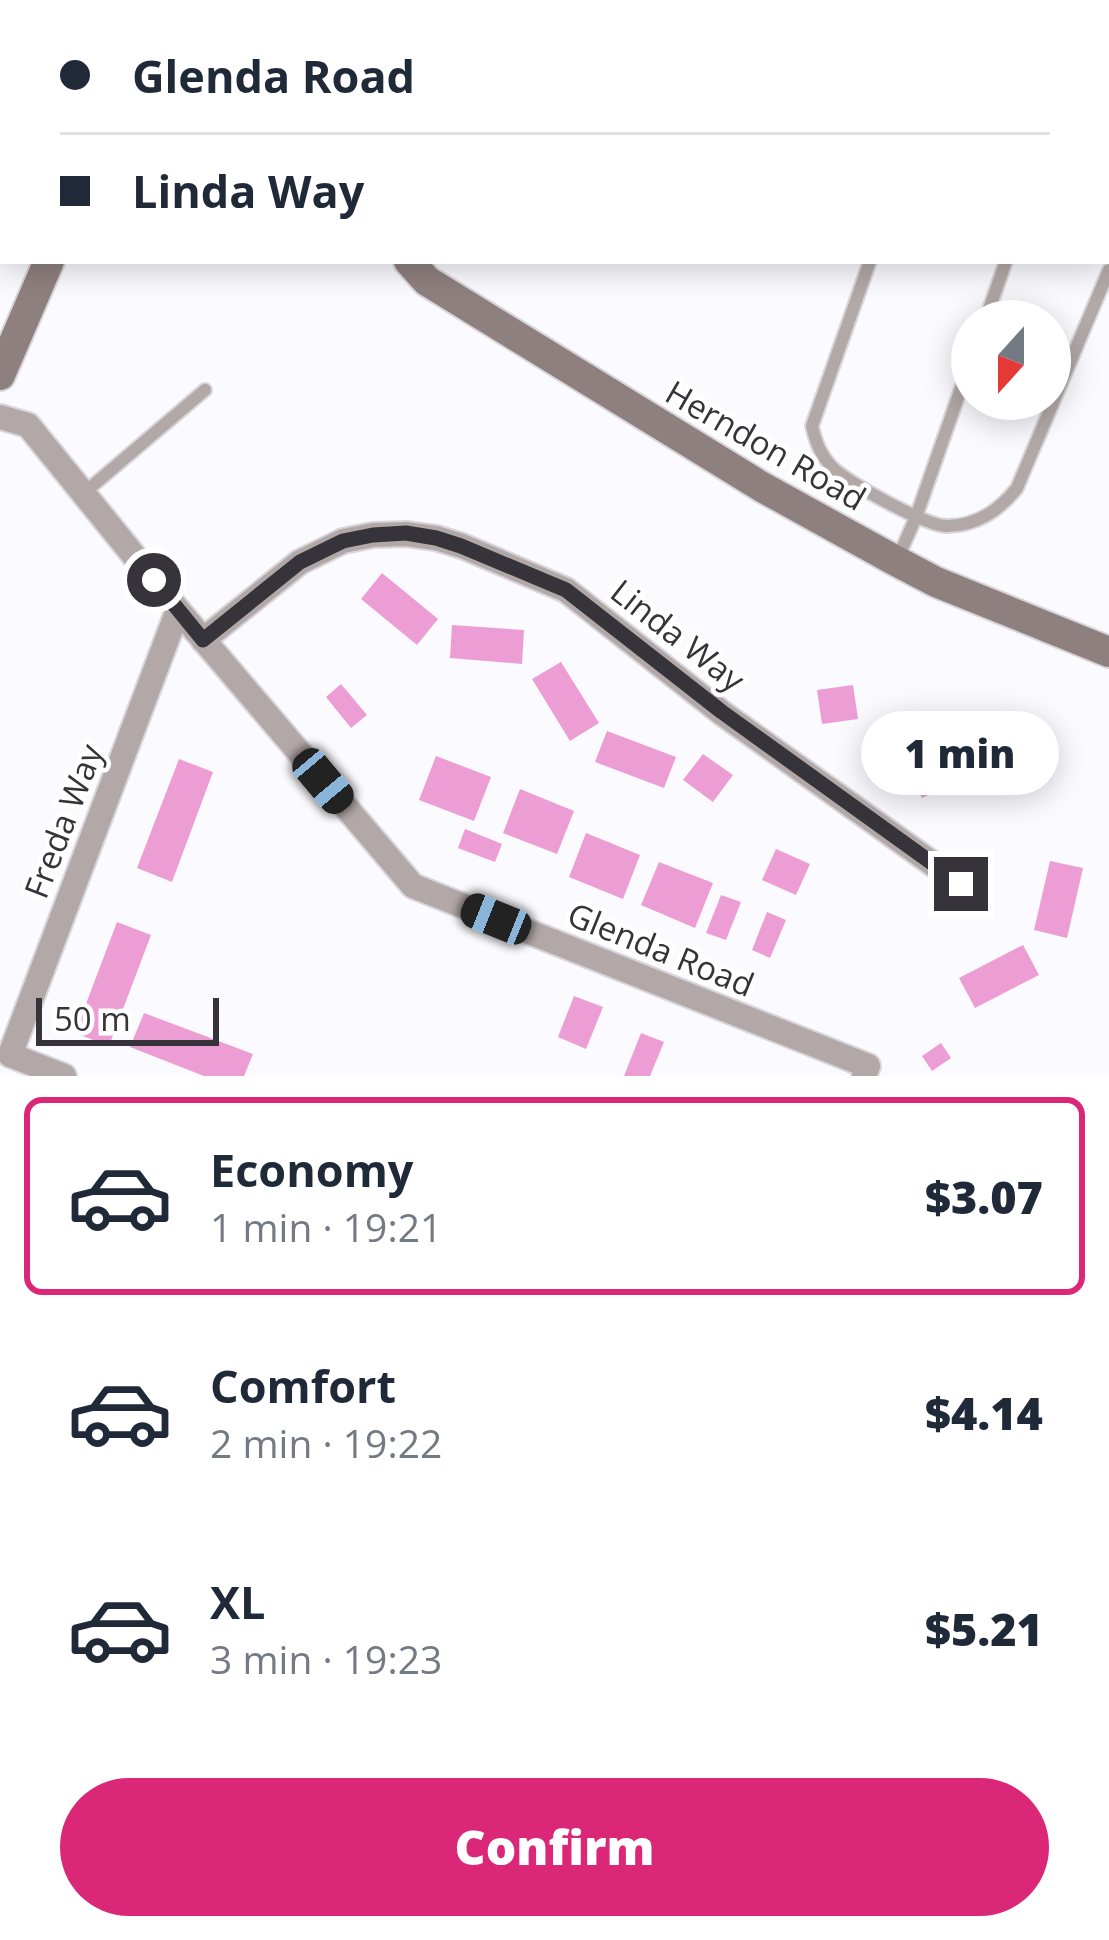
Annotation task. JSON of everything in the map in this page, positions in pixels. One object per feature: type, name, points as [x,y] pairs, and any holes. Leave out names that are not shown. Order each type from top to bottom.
[{"type":"street","points":[[0,375],[48,264]]},
{"type":"street","name":"Herndon Road","points":[[412,264],[427,281],[761,487],[936,582],[1109,652]]},
{"type":"street","name":"Glenda Road","points":[[0,417],[28,425],[413,886],[866,1071]]},
{"type":"street","name":"Linda Way","points":[[203,640],[300,562],[343,541],[406,533],[461,546],[566,590],[722,712],[961,884]]},
{"type":"street","name":"Freda Way","points":[[64,1076],[10,1055],[178,610]]},
{"type":"lane","points":[[869,264],[812,426],[817,448],[836,471],[916,517],[941,526],[983,518],[1004,505],[1017,488],[1109,270]]},
{"type":"lane","points":[[992,300],[1005,264]]},
{"type":"lane","points":[[84,493],[206,390]]},
{"type":"lane","points":[[896,561],[951,417]]},
{"type":"building","points":[[382,573],[438,619],[417,645],[361,599]]},
{"type":"building","points":[[452,625],[524,630],[522,664],[450,658]]},
{"type":"building","points":[[561,662],[599,723],[570,741],[532,679]]},
{"type":"building","points":[[341,684],[367,715],[351,728],[326,697]]},
{"type":"building","points":[[853,685],[858,719],[822,724],[817,690]]},
{"type":"building","points":[[920,719],[953,783],[922,798],[890,734]]},
{"type":"building","points":[[607,731],[676,757],[664,788],[595,762]]},
{"type":"building","points":[[703,754],[733,775],[713,802],[683,780]]},
{"type":"building","points":[[436,756],[491,777],[474,821],[419,800]]},
{"type":"building","points":[[179,759],[213,772],[172,882],[137,868]]},
{"type":"building","points":[[520,789],[574,811],[557,854],[503,833]]},
{"type":"building","points":[[465,829],[502,844],[495,862],[458,848]]},
{"type":"building","points":[[586,833],[640,855],[623,899],[569,877]]},
{"type":"building","points":[[776,849],[810,864],[796,895],[762,880]]},
{"type":"building","points":[[1050,861],[1083,868],[1067,938],[1034,930]]},
{"type":"building","points":[[659,862],[713,883],[695,928],[641,905]]},
{"type":"building","points":[[721,895],[741,902],[726,940],[706,933]]},
{"type":"building","points":[[767,912],[786,920],[770,958],[752,950]]},
{"type":"building","points":[[117,922],[151,935],[109,1046],[75,1033]]},
{"type":"building","points":[[1023,945],[1039,975],[975,1008],[959,978]]},
{"type":"building","points":[[574,996],[603,1007],[586,1049],[558,1037]]},
{"type":"building","points":[[144,1013],[253,1054],[244,1076],[204,1076],[130,1047]]},
{"type":"building","points":[[641,1033],[664,1042],[650,1076],[624,1076]]},
{"type":"building","points":[[941,1043],[951,1058],[932,1071],[922,1056]]},
{"type":"route","points":[[154,580],[203,640],[300,562],[343,541],[406,533],[461,546],[566,590],[722,712],[961,884]]}]
